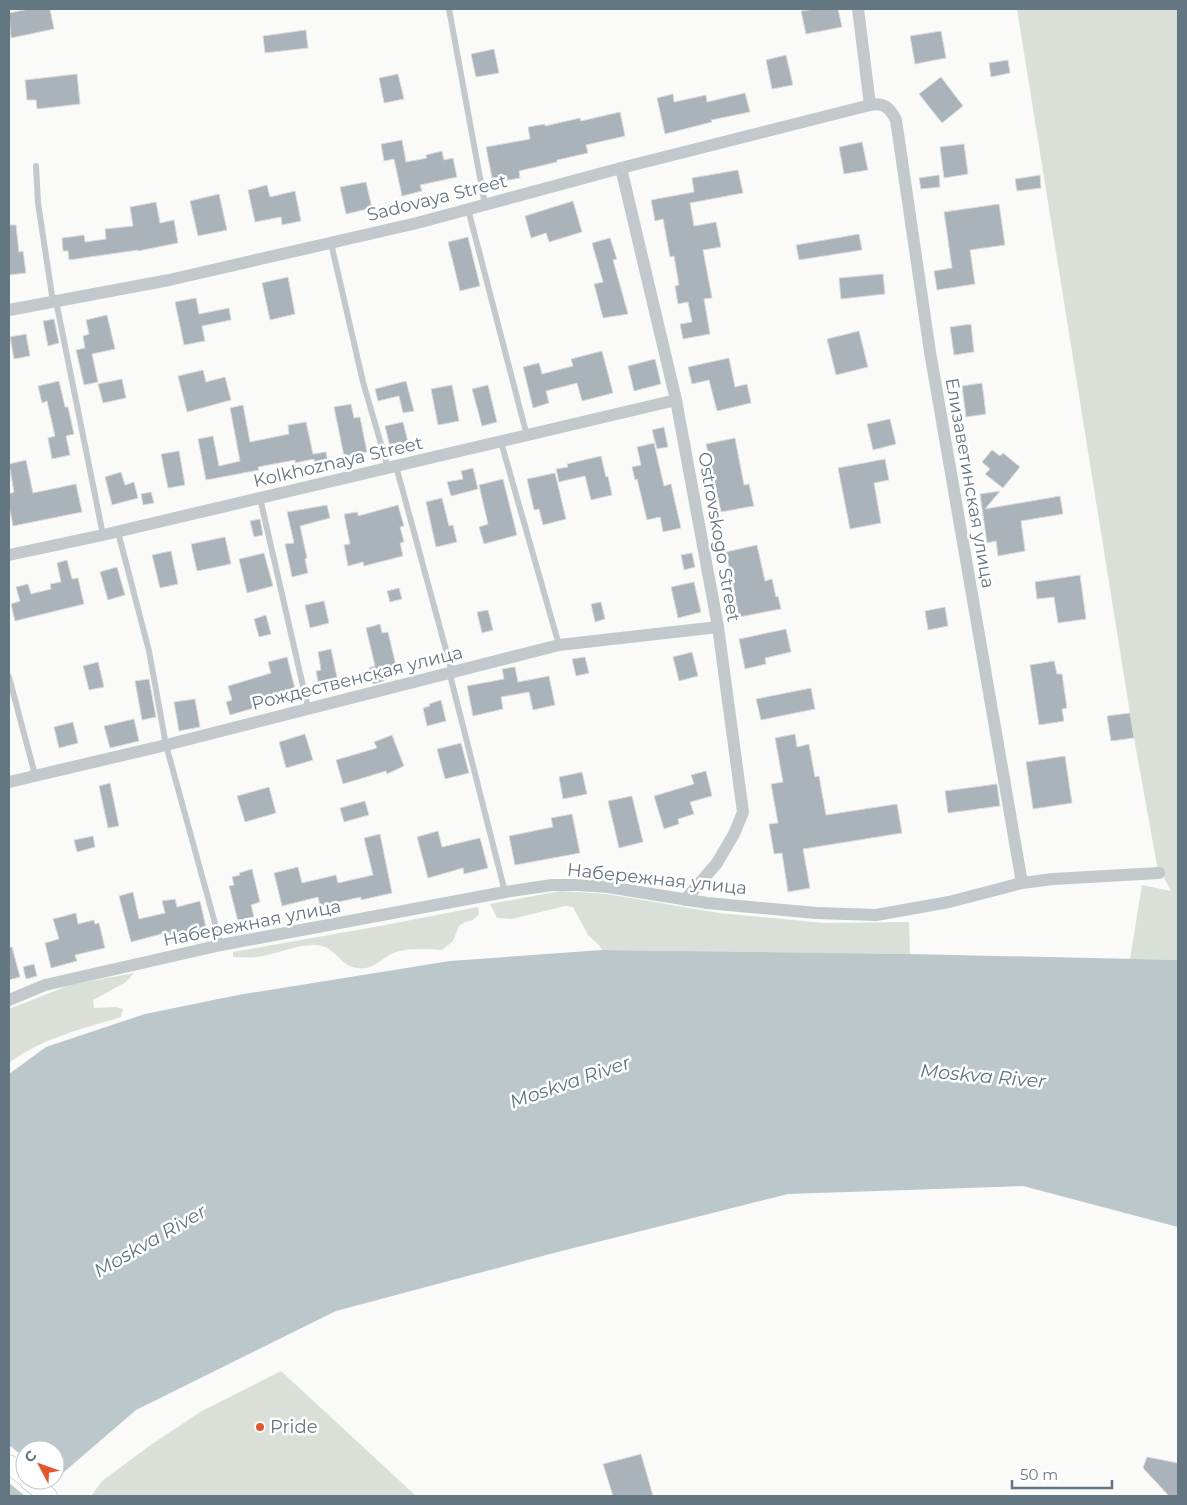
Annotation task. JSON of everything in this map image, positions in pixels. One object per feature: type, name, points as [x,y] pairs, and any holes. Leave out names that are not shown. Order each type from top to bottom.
[{"type":"street","points":[[858,9],[870,105]]},
{"type":"street","name":"Елизаветинская улица","points":[[870,105],[878,103],[886,106],[896,120],[930,352],[1022,883]]},
{"type":"street","name":"Sadovaya Street","points":[[9,310],[169,280],[417,223],[621,168],[870,105]]},
{"type":"street","name":"Ostrovskogo Street","points":[[621,168],[676,400],[718,627],[743,812],[734,834],[717,863],[685,900]]},
{"type":"street","name":"Kolkhoznaya Street","points":[[9,555],[118,532],[676,400]]},
{"type":"street","name":"Рождественская улица","points":[[9,782],[166,745],[559,645],[718,627]]},
{"type":"street","name":"Набережная улица","points":[[9,1000],[45,985],[221,945],[505,892],[552,886],[608,887],[685,900],[816,913],[876,915],[949,902],[1022,883],[1053,879],[1159,873]]},
{"type":"lane","points":[[449,9],[485,204]]},
{"type":"lane","points":[[36,166],[38,203],[55,302],[103,535]]},
{"type":"lane","points":[[468,209],[527,436]]},
{"type":"lane","points":[[331,243],[363,382],[392,467],[452,672],[451,679],[505,892]]},
{"type":"lane","points":[[501,442],[559,645]]},
{"type":"lane","points":[[260,498],[308,708]]},
{"type":"lane","points":[[118,532],[149,651],[166,745],[221,945]]},
{"type":"lane","points":[[9,677],[35,775]]},
{"type":"shaded area","points":[[1017,9],[1178,9],[1178,960],[1130,959],[1142,885],[1171,891],[1157,865],[1134,738]]},
{"type":"shaded area","points":[[561,891],[607,894],[719,913],[824,923],[909,922],[910,954],[602,950],[588,935],[573,907],[565,906],[512,919],[497,918],[490,904]]},
{"type":"shaded area","points":[[478,907],[479,914],[473,920],[459,926],[453,941],[442,950],[419,949],[392,953],[366,968],[350,966],[330,950],[316,945],[301,946],[256,957],[233,957],[233,952]]},
{"type":"shaded area","points":[[134,973],[126,982],[93,1000],[94,1008],[116,1007],[123,1009],[121,1017],[77,1030],[49,1041],[22,1054],[9,1063],[9,1009],[70,985]]},
{"type":"shaded area","name":"Pride","points":[[281,1371],[416,1496],[91,1496],[102,1481],[152,1444],[202,1411]]},
{"type":"water","name":"Moskva River","points":[[602,950],[1178,960],[1178,1227],[1023,1186],[788,1194],[550,1254],[336,1311],[136,1410],[65,1471],[65,1440],[15,1440],[15,1490],[43,1490],[36,1496],[9,1496],[9,1074],[46,1047],[145,1014],[238,995],[450,961]]},
{"type":"pier","points":[[9,1445],[15,1450],[15,1488],[9,1483]]},
{"type":"pier","points":[[18,1490],[47,1490],[40,1496],[25,1496]]},
{"type":"building","points":[[29,9],[50,9],[54,29],[11,38],[9,13]]},
{"type":"building","points":[[838,9],[842,27],[806,34],[801,11]]},
{"type":"building","points":[[306,30],[308,48],[265,53],[263,36]]},
{"type":"building","points":[[941,31],[946,58],[915,64],[910,36]]},
{"type":"building","points":[[494,49],[499,73],[476,77],[471,54]]},
{"type":"building","points":[[786,55],[793,85],[772,89],[766,60]]},
{"type":"building","points":[[1008,60],[1010,73],[991,77],[989,63]]},
{"type":"building","points":[[77,74],[80,104],[37,109],[36,100],[27,100],[25,80]]},
{"type":"building","points":[[398,74],[404,99],[384,103],[379,78]]},
{"type":"building","points":[[941,77],[963,106],[942,123],[919,94]]},
{"type":"building","points":[[745,93],[750,112],[711,120],[712,122],[665,134],[657,98],[673,94],[674,102],[706,95],[707,102]]},
{"type":"building","points":[[620,112],[625,136],[586,145],[588,153],[519,171],[520,178],[493,183],[486,147],[530,139],[528,127],[545,124],[545,126],[580,118],[581,121]]},
{"type":"building","points":[[402,140],[406,162],[427,158],[426,155],[442,151],[444,160],[453,158],[457,177],[420,185],[422,191],[402,196],[394,159],[384,161],[381,144]]},
{"type":"building","points":[[862,142],[868,170],[844,174],[839,147]]},
{"type":"building","points":[[964,144],[968,174],[944,178],[940,147]]},
{"type":"building","points":[[738,170],[743,193],[690,203],[694,226],[716,222],[721,247],[703,250],[712,298],[704,299],[710,334],[683,339],[680,324],[692,322],[688,302],[678,304],[675,286],[679,285],[674,256],[670,257],[663,219],[655,221],[651,200],[694,192],[692,178]]},
{"type":"building","points":[[939,175],[940,187],[921,189],[919,178]]},
{"type":"building","points":[[1040,175],[1041,188],[1017,191],[1015,179]]},
{"type":"building","points":[[366,182],[372,208],[346,214],[340,187]]},
{"type":"building","points":[[267,185],[270,197],[295,191],[301,221],[282,225],[281,217],[255,222],[248,190]]},
{"type":"building","points":[[219,194],[227,230],[198,236],[190,201]]},
{"type":"building","points":[[573,201],[582,232],[549,242],[546,233],[531,238],[525,216]]},
{"type":"building","points":[[156,202],[160,223],[174,220],[178,243],[138,251],[69,260],[68,251],[63,251],[62,238],[84,235],[85,242],[106,239],[105,229],[133,226],[130,207]]},
{"type":"building","points":[[999,204],[1005,245],[970,250],[975,284],[937,290],[934,271],[952,268],[944,212]]},
{"type":"building","points":[[9,225],[16,225],[19,252],[23,251],[26,273],[9,275]]},
{"type":"building","points":[[859,234],[862,250],[799,260],[796,245]]},
{"type":"building","points":[[468,237],[480,286],[460,291],[448,242]]},
{"type":"building","points":[[610,238],[617,259],[613,260],[628,314],[603,318],[594,284],[603,282],[592,243]]},
{"type":"building","points":[[883,274],[885,294],[841,299],[839,278]]},
{"type":"building","points":[[288,277],[295,314],[270,320],[262,283]]},
{"type":"building","points":[[196,298],[199,314],[229,308],[231,320],[202,326],[205,341],[184,345],[175,302]]},
{"type":"building","points":[[107,315],[115,349],[92,354],[98,382],[84,385],[76,350],[85,348],[83,336],[89,334],[86,320]]},
{"type":"building","points":[[54,319],[59,343],[48,346],[43,321]]},
{"type":"building","points":[[971,324],[974,352],[954,355],[950,327]]},
{"type":"building","points":[[859,331],[868,367],[836,375],[827,339]]},
{"type":"building","points":[[26,334],[30,356],[14,359],[10,337]]},
{"type":"building","points":[[602,351],[613,393],[582,401],[577,383],[546,391],[549,403],[533,408],[523,367],[539,363],[542,374],[573,366],[571,359]]},
{"type":"building","points":[[729,358],[735,387],[747,384],[751,403],[717,411],[709,380],[692,384],[688,367]]},
{"type":"building","points":[[655,359],[661,384],[634,391],[628,366]]},
{"type":"building","points":[[203,370],[206,382],[225,377],[231,400],[187,412],[178,376]]},
{"type":"building","points":[[122,379],[126,398],[103,403],[98,384]]},
{"type":"building","points":[[59,381],[65,407],[68,407],[74,434],[66,436],[70,455],[52,459],[48,438],[55,436],[47,401],[42,403],[38,386]]},
{"type":"building","points":[[406,381],[414,411],[403,413],[399,396],[378,401],[375,389]]},
{"type":"building","points":[[982,383],[986,414],[966,417],[962,386]]},
{"type":"building","points":[[452,385],[459,421],[438,425],[431,389]]},
{"type":"building","points":[[488,385],[497,422],[482,426],[472,389]]},
{"type":"building","points":[[351,404],[354,418],[360,417],[367,452],[344,456],[334,407]]},
{"type":"building","points":[[243,405],[250,442],[289,434],[288,425],[306,422],[313,454],[326,452],[328,463],[315,466],[314,459],[295,463],[295,460],[258,467],[259,470],[206,480],[198,439],[213,436],[219,466],[240,461],[230,408]]},
{"type":"building","points":[[890,419],[896,444],[873,450],[867,424]]},
{"type":"building","points":[[403,422],[408,442],[390,447],[385,426]]},
{"type":"building","points":[[664,427],[668,447],[657,449],[652,430]]},
{"type":"building","points":[[735,438],[744,485],[749,484],[754,506],[721,512],[706,444]]},
{"type":"building","points":[[654,443],[664,486],[671,484],[681,528],[663,532],[660,517],[647,520],[637,479],[635,480],[632,467],[641,465],[637,447]]},
{"type":"building","points":[[992,450],[1000,456],[1003,453],[1020,467],[1003,488],[985,474],[990,469],[982,462]]},
{"type":"building","points":[[179,451],[185,485],[168,488],[161,454]]},
{"type":"building","points":[[601,456],[612,495],[591,500],[585,476],[559,482],[556,469],[568,467],[567,464]]},
{"type":"building","points":[[885,459],[889,480],[874,483],[881,523],[850,529],[838,468]]},
{"type":"building","points":[[26,460],[33,493],[76,484],[82,512],[13,526],[9,494],[14,492],[9,464]]},
{"type":"building","points":[[473,468],[478,489],[451,496],[447,482],[463,479],[461,471]]},
{"type":"building","points":[[121,472],[125,485],[134,482],[138,498],[112,505],[105,477]]},
{"type":"building","points":[[555,473],[566,519],[543,525],[539,509],[534,510],[527,479]]},
{"type":"building","points":[[503,479],[517,535],[484,544],[479,527],[488,524],[479,485]]},
{"type":"building","points":[[1000,491],[985,509],[1060,496],[1063,514],[1021,521],[1025,551],[998,556],[996,541],[987,543],[980,494]]},
{"type":"building","points":[[151,492],[154,503],[143,505],[141,494]]},
{"type":"building","points":[[442,498],[449,526],[453,525],[457,542],[436,547],[426,502]]},
{"type":"building","points":[[327,505],[330,518],[300,526],[307,558],[305,559],[308,573],[292,577],[285,544],[294,543],[287,512]]},
{"type":"building","points":[[398,505],[404,526],[400,527],[404,542],[400,543],[403,556],[364,566],[363,562],[348,566],[344,545],[350,544],[344,514],[358,512],[358,516]]},
{"type":"building","points":[[260,519],[263,535],[254,537],[250,521]]},
{"type":"building","points":[[225,537],[231,564],[197,571],[191,544]]},
{"type":"building","points":[[757,545],[765,581],[772,579],[781,609],[739,617],[726,552]]},
{"type":"building","points":[[171,551],[178,584],[160,588],[152,555]]},
{"type":"building","points":[[264,553],[273,586],[247,593],[239,559]]},
{"type":"building","points":[[692,553],[695,567],[684,570],[681,555]]},
{"type":"building","points":[[67,560],[72,579],[78,578],[84,604],[15,621],[11,604],[20,601],[16,587],[28,584],[31,594],[51,589],[50,584],[61,582],[57,563]]},
{"type":"building","points":[[117,567],[125,595],[108,600],[100,572]]},
{"type":"building","points":[[1080,575],[1086,619],[1058,623],[1054,597],[1037,599],[1035,582]]},
{"type":"building","points":[[694,582],[701,612],[678,618],[671,587]]},
{"type":"building","points":[[399,588],[402,599],[390,602],[387,591]]},
{"type":"building","points":[[324,601],[329,623],[310,628],[305,605]]},
{"type":"building","points":[[601,602],[605,619],[595,622],[591,604]]},
{"type":"building","points":[[945,607],[948,626],[928,630],[925,611]]},
{"type":"building","points":[[488,610],[493,630],[482,633],[477,612]]},
{"type":"building","points":[[266,615],[271,634],[259,637],[254,619]]},
{"type":"building","points":[[380,624],[382,633],[388,632],[396,666],[381,670],[384,681],[373,684],[369,668],[375,666],[366,628]]},
{"type":"building","points":[[786,629],[791,652],[765,658],[766,664],[745,669],[739,639]]},
{"type":"building","points":[[331,649],[338,682],[319,686],[316,671],[321,670],[318,652]]},
{"type":"building","points":[[692,652],[698,676],[679,681],[673,657]]},
{"type":"building","points":[[287,657],[295,689],[259,698],[261,706],[230,715],[226,702],[232,700],[228,686],[271,673],[268,662]]},
{"type":"building","points":[[585,657],[589,673],[576,676],[572,659]]},
{"type":"building","points":[[1054,661],[1057,674],[1062,674],[1067,708],[1062,709],[1064,721],[1039,725],[1030,665]]},
{"type":"building","points":[[98,662],[104,687],[89,690],[83,666]]},
{"type":"building","points":[[515,667],[518,682],[549,676],[555,705],[533,710],[529,692],[501,697],[503,709],[473,716],[467,686],[504,679],[502,669]]},
{"type":"building","points":[[149,679],[156,717],[142,720],[135,681]]},
{"type":"building","points":[[811,688],[815,709],[761,720],[756,699]]},
{"type":"building","points":[[195,699],[200,727],[179,731],[174,702]]},
{"type":"building","points":[[441,700],[446,721],[427,726],[423,708]]},
{"type":"building","points":[[1130,713],[1134,738],[1111,741],[1107,716]]},
{"type":"building","points":[[134,719],[139,741],[110,748],[104,726]]},
{"type":"building","points":[[73,722],[78,743],[59,748],[54,727]]},
{"type":"building","points":[[305,734],[313,760],[286,768],[279,742]]},
{"type":"building","points":[[795,734],[797,747],[809,744],[815,777],[819,776],[826,815],[897,804],[902,833],[803,849],[810,888],[788,892],[782,853],[774,854],[769,824],[778,823],[771,784],[783,782],[775,738]]},
{"type":"building","points":[[392,735],[404,766],[387,774],[386,771],[343,784],[336,760],[377,748],[374,742]]},
{"type":"building","points":[[461,743],[469,773],[445,779],[437,749]]},
{"type":"building","points":[[1065,756],[1072,803],[1033,809],[1026,762]]},
{"type":"building","points":[[706,771],[712,796],[690,802],[694,814],[678,819],[679,824],[664,829],[654,796],[694,784],[691,775]]},
{"type":"building","points":[[582,772],[587,794],[563,799],[559,777]]},
{"type":"building","points":[[110,783],[119,826],[108,828],[99,786]]},
{"type":"building","points":[[997,784],[1000,806],[948,813],[945,791]]},
{"type":"building","points":[[269,787],[276,813],[245,822],[237,796]]},
{"type":"building","points":[[632,796],[643,842],[619,848],[608,801]]},
{"type":"building","points":[[365,801],[369,815],[344,822],[340,808]]},
{"type":"building","points":[[572,814],[580,853],[515,865],[509,836],[553,827],[551,818]]},
{"type":"building","points":[[438,831],[442,847],[480,838],[488,868],[464,874],[463,868],[428,878],[417,837]]},
{"type":"building","points":[[380,834],[392,893],[361,900],[361,897],[320,906],[318,897],[282,906],[274,873],[298,867],[302,883],[336,875],[338,883],[373,875],[364,838]]},
{"type":"building","points":[[93,836],[95,847],[77,852],[74,840]]},
{"type":"building","points":[[252,869],[260,902],[251,905],[254,917],[238,921],[229,886],[234,885],[232,877]]},
{"type":"building","points":[[133,892],[139,919],[165,913],[162,901],[175,899],[177,907],[200,901],[207,932],[187,937],[186,932],[170,935],[169,932],[131,942],[119,896]]},
{"type":"building","points":[[76,913],[78,924],[94,920],[95,924],[99,923],[105,948],[75,955],[77,961],[51,968],[45,943],[59,939],[53,919]]},
{"type":"building","points":[[9,947],[12,947],[20,977],[9,980]]},
{"type":"building","points":[[34,964],[37,976],[26,979],[23,967]]},
{"type":"building","points":[[641,1454],[653,1496],[613,1496],[603,1464]]},
{"type":"building","points":[[1147,1457],[1178,1463],[1178,1496],[1169,1496],[1143,1468]]},
{"type":"place","name":"Pride","points":[[260,1427]]}]
